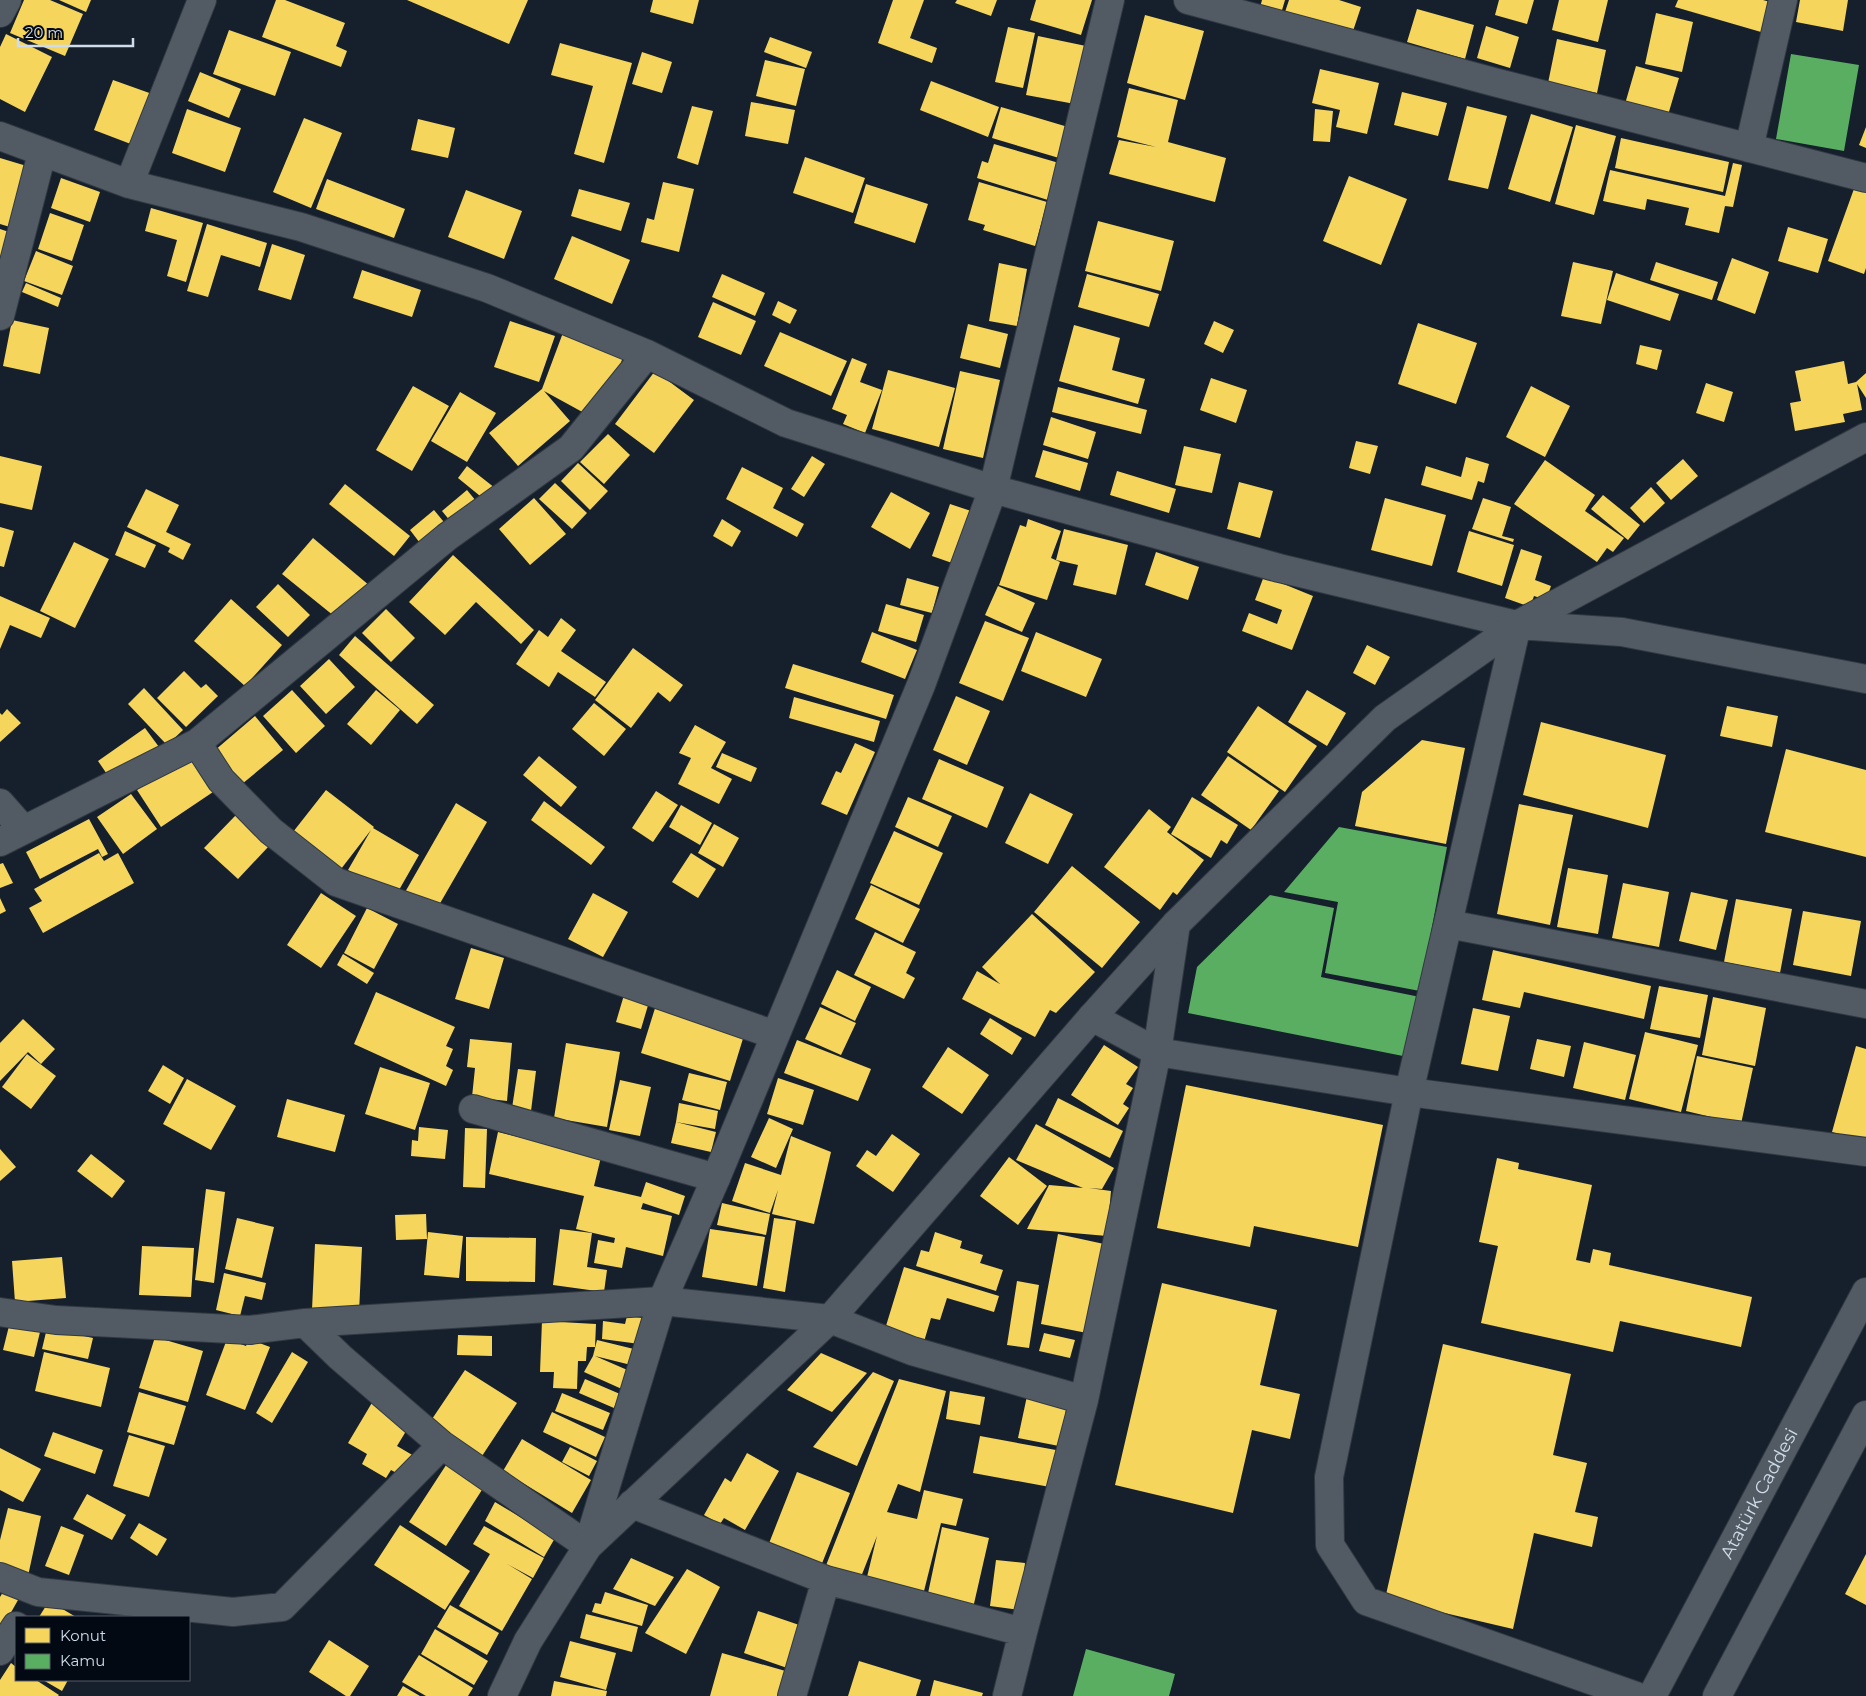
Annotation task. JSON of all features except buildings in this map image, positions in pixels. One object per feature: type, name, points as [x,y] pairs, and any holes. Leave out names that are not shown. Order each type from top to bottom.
[{"type":"street","points":[[0,13],[7,0]]},
{"type":"street","points":[[129,184],[202,0]]},
{"type":"street","points":[[588,1546],[662,1301],[716,1178],[921,685],[992,489],[1110,0]]},
{"type":"street","points":[[1188,0],[1494,82],[1866,178]]},
{"type":"street","points":[[1749,148],[1784,0]]},
{"type":"street","points":[[0,136],[129,184],[301,227],[478,285],[647,354],[786,423],[992,489],[1279,568],[1517,625],[1622,632],[1866,679]]},
{"type":"street","points":[[0,316],[42,153]]},
{"type":"street","points":[[0,803],[11,836],[197,743],[447,537],[571,448],[647,354]]},
{"type":"street","points":[[502,1696],[528,1641],[588,1546],[830,1319],[1092,1017],[1176,924],[1385,718],[1517,625],[1866,437]]},
{"type":"street","points":[[1517,625],[1409,1092],[1329,1477],[1330,1545],[1366,1601],[1636,1696]]},
{"type":"street","points":[[197,743],[221,780],[272,831],[336,882],[775,1035]]},
{"type":"street","points":[[1008,1696],[1084,1400],[1157,1052],[1176,924]]},
{"type":"street","points":[[1448,924],[1866,1004]]},
{"type":"street","points":[[1092,1017],[1157,1052],[1409,1092],[1866,1152]]},
{"type":"street","points":[[473,1108],[716,1178]]},
{"type":"street","name":"Atatürk Caddesi","points":[[1652,1696],[1866,1292]]},
{"type":"street","points":[[0,1312],[56,1320],[250,1330],[305,1323],[662,1301],[830,1319],[912,1351],[1084,1400]]},
{"type":"street","points":[[305,1323],[442,1445],[588,1546]]},
{"type":"street","points":[[1717,1696],[1866,1415]]},
{"type":"street","points":[[0,1577],[38,1592],[233,1612],[282,1607],[442,1445]]},
{"type":"street","points":[[632,1504],[826,1580],[1023,1632]]},
{"type":"street","points":[[792,1696],[826,1580]]},
{"type":"street","points":[[23,1616],[38,1592]]},
{"type":"street","points":[[0,1651],[15,1628]]}]
